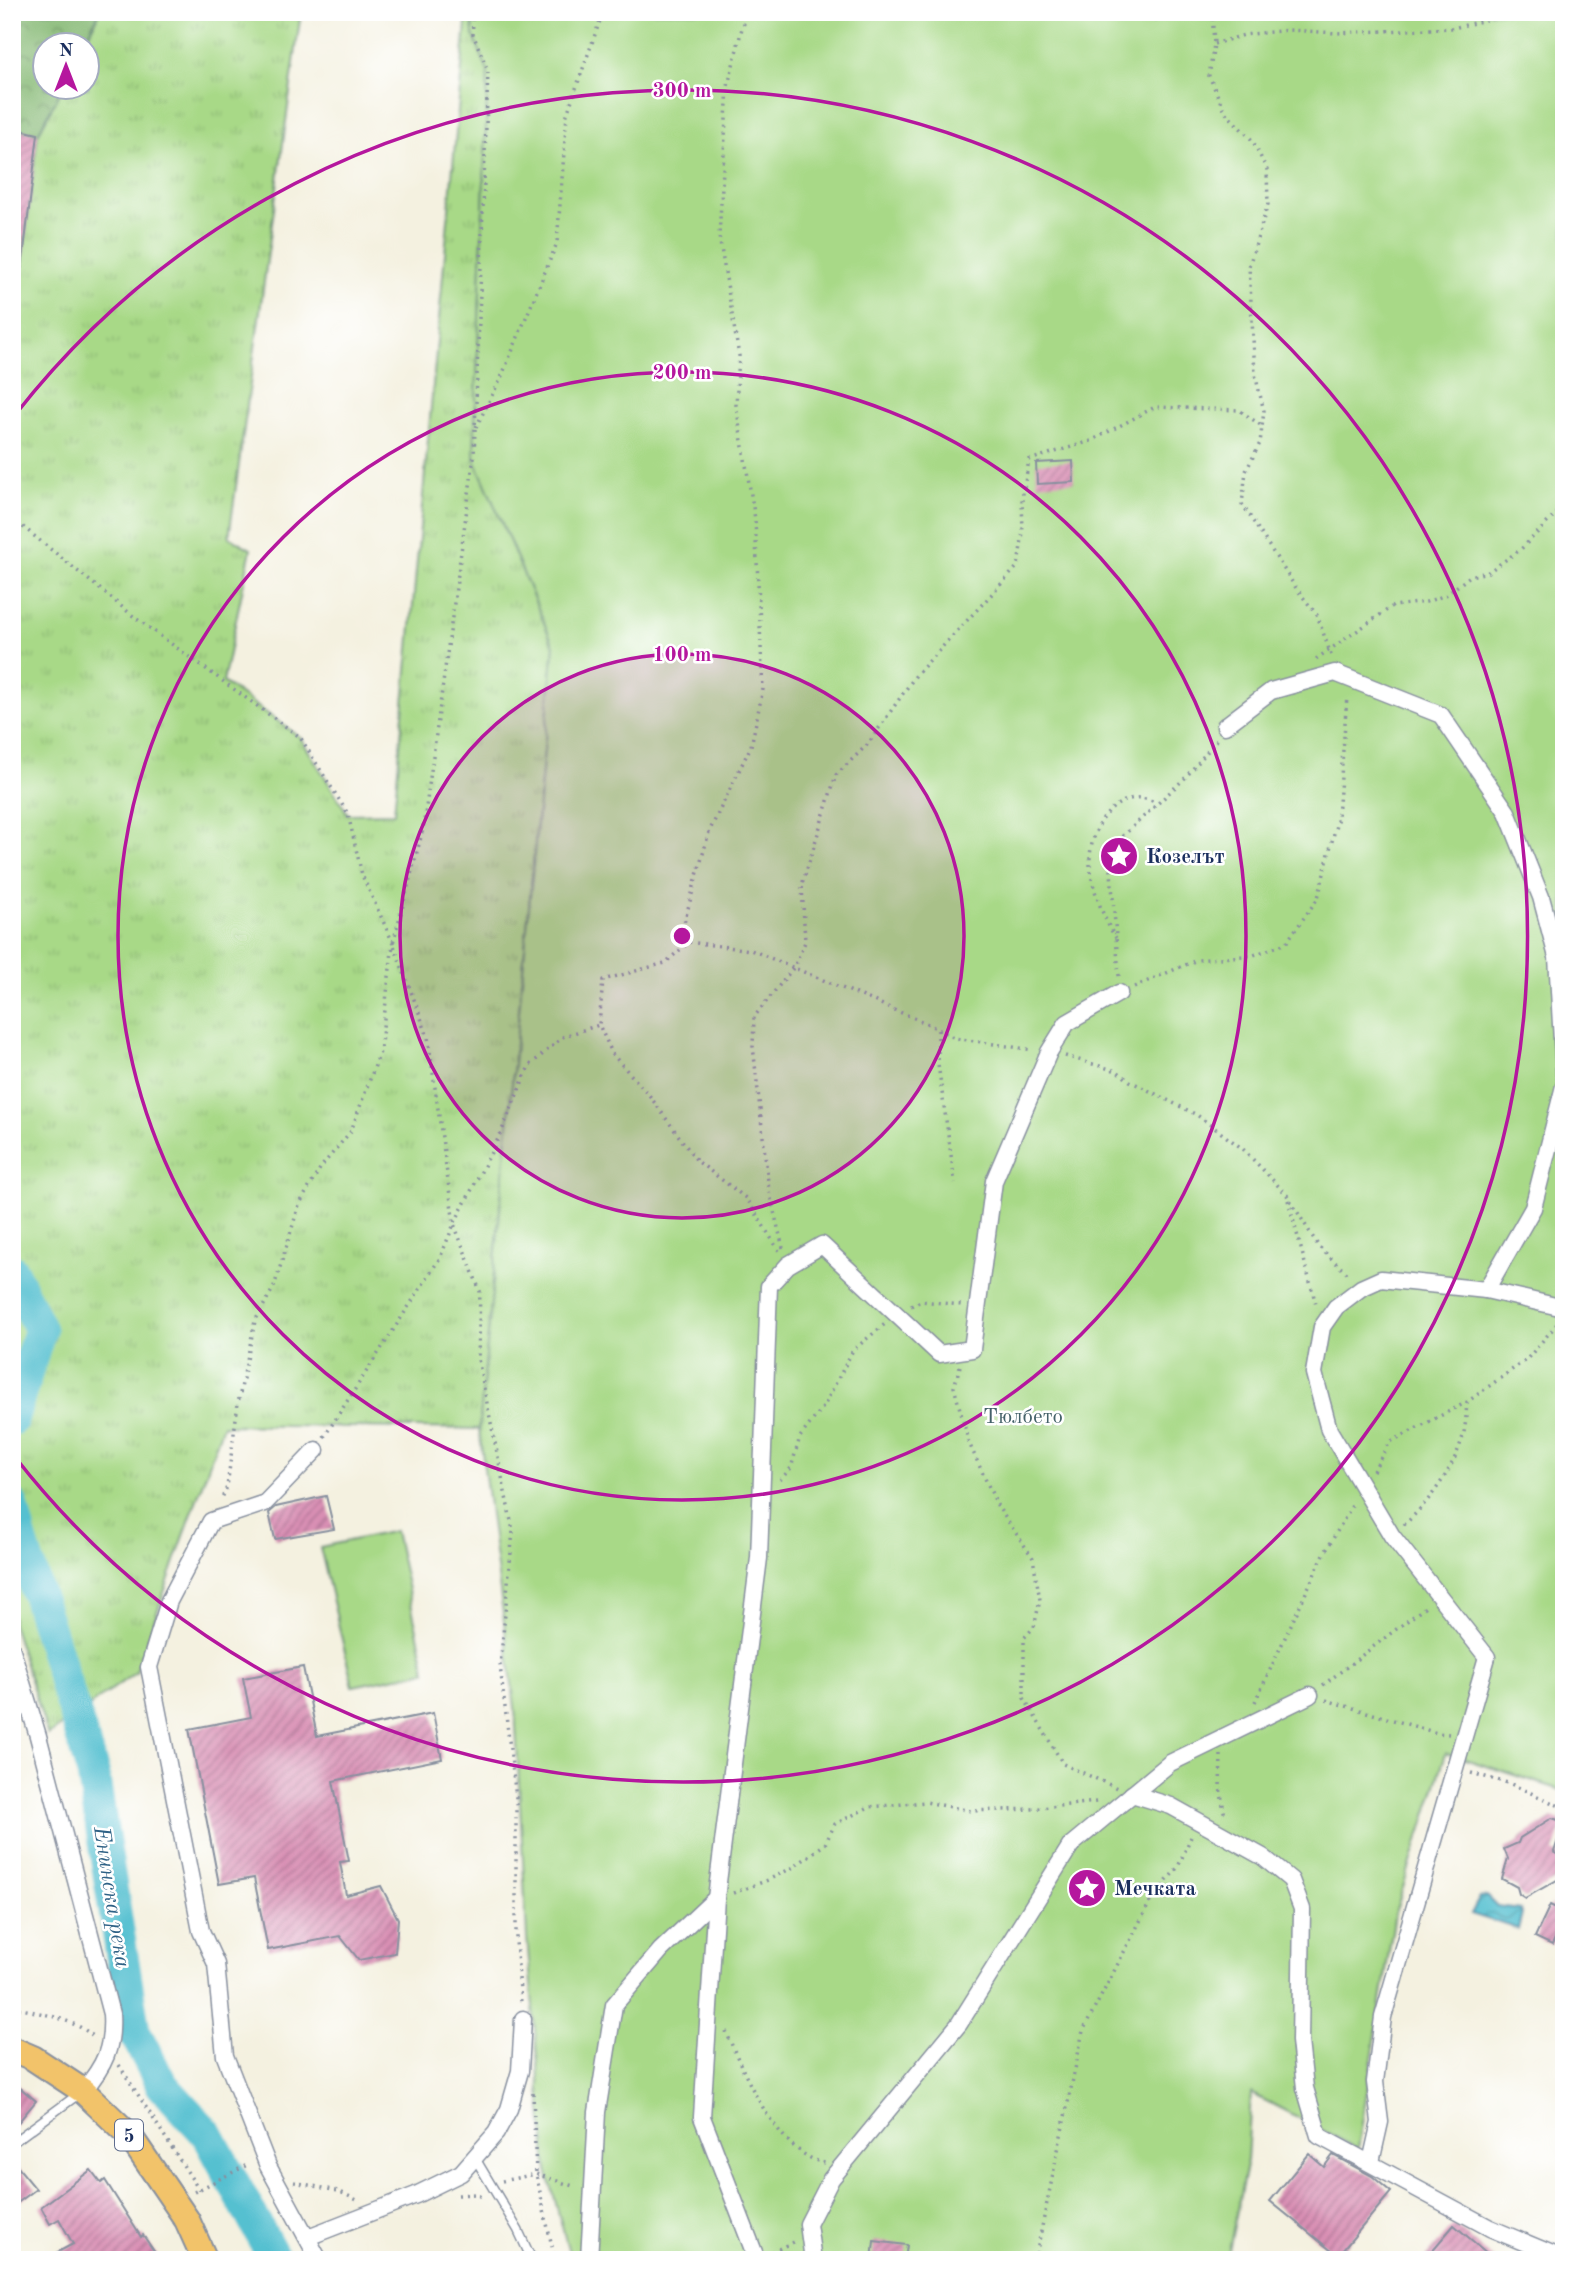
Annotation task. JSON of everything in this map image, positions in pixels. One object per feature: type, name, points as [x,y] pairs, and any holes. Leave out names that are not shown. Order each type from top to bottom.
[{"type":"main road","name":"5","points":[[12,2049],[33,2058],[83,2091],[129,2135],[187,2220],[205,2260]]},
{"type":"street","points":[[1225,726],[1271,691],[1342,676],[1441,715],[1507,811],[1541,897],[1557,957],[1564,1075]]},
{"type":"street","points":[[757,2259],[702,2117],[716,1898],[759,1558],[769,1286],[788,1265],[822,1245],[939,1354],[972,1349],[994,1181],[1049,1052],[1067,1023],[1119,993]]},
{"type":"street","points":[[1486,1290],[1534,1208],[1564,1086]]},
{"type":"street","points":[[1371,2162],[1380,2122],[1375,2082],[1384,2017],[1487,1657],[1392,1536],[1329,1430],[1314,1373],[1322,1326],[1336,1307],[1361,1288],[1381,1279],[1486,1290],[1564,1308]]},
{"type":"street","points":[[316,1450],[265,1503],[211,1521],[169,1601],[149,1667],[201,1931],[216,1964],[225,2056],[268,2166],[319,2260]]},
{"type":"street","points":[[13,1656],[38,1735],[111,2014],[112,2034],[109,2050],[96,2075],[83,2091]]},
{"type":"street","points":[[813,2260],[808,2224],[831,2179],[958,2024],[1072,1845],[1170,1763],[1310,1695]]},
{"type":"street","points":[[1128,1797],[1171,1806],[1263,1857],[1291,1880],[1302,1909],[1300,2041],[1305,2088],[1319,2136],[1490,2228],[1564,2259]]},
{"type":"street","points":[[589,2260],[597,2112],[614,2005],[661,1950],[716,1898]]},
{"type":"street","points":[[308,2237],[416,2195],[461,2173],[496,2133],[509,2109],[520,2071],[523,2019]]},
{"type":"lane","points":[[12,2143],[83,2091]]},
{"type":"lane","points":[[475,2158],[533,2260]]},
{"type":"path","points":[[211,1521],[227,1487],[238,1403],[255,1321],[274,1287],[299,1205],[321,1167],[351,1131],[380,1052],[393,943],[423,829],[474,457],[488,71],[473,34],[472,12]]},
{"type":"path","points":[[474,431],[501,378],[557,243],[567,114],[603,12]]},
{"type":"path","points":[[689,942],[684,923],[709,832],[751,746],[762,689],[755,519],[736,405],[739,356],[719,236],[729,86],[742,28],[749,12]]},
{"type":"path","points":[[1129,12],[1133,16],[1168,20],[1197,12]]},
{"type":"path","points":[[1212,12],[1214,44],[1209,76],[1225,112],[1253,141],[1267,170],[1268,204],[1250,266],[1255,374],[1264,411],[1260,443],[1245,471],[1242,504],[1296,588],[1317,615],[1342,676],[1338,817],[1318,898],[1286,943],[1254,955],[1197,960],[1119,993],[1109,846],[1125,834],[1199,762],[1225,726]]},
{"type":"path","points":[[1214,44],[1244,35],[1289,30],[1337,33],[1453,28],[1519,12]]},
{"type":"path","points":[[788,1265],[769,1191],[754,1017],[794,967],[805,942],[802,885],[836,775],[868,744],[916,675],[1018,566],[1023,532],[1022,499],[1029,460],[1091,441],[1155,407],[1239,410],[1262,426]]},
{"type":"path","points":[[1311,663],[1392,606],[1426,603],[1446,595],[1470,576],[1488,572],[1520,550],[1564,506]]},
{"type":"path","points":[[12,518],[137,619],[300,737],[348,814],[362,874],[393,943],[428,1037],[454,1224],[480,1291],[478,1359],[513,1531],[500,1666],[516,1798],[516,1941],[523,2019]]},
{"type":"path","points":[[1117,940],[1105,922],[1089,863],[1092,840],[1104,817],[1118,803],[1137,798],[1157,802]]},
{"type":"path","points":[[788,1265],[747,1199],[697,1161],[649,1095],[613,1055],[599,1025],[603,979],[665,963],[689,942],[751,950],[955,1038],[1049,1052],[1117,1071],[1130,1081],[1197,1115],[1243,1149],[1287,1195],[1319,1247],[1361,1288]]},
{"type":"path","points":[[316,1450],[440,1258],[454,1224],[500,1135],[528,1066],[564,1036],[599,1025]]},
{"type":"path","points":[[938,1030],[938,1065],[955,1183]]},
{"type":"path","points":[[1287,1195],[1322,1326]]},
{"type":"path","points":[[761,1501],[790,1468],[800,1437],[824,1406],[853,1350],[897,1314],[921,1301],[978,1306]]},
{"type":"path","points":[[1241,1845],[1226,1821],[1220,1787],[1222,1750],[1251,1712],[1323,1556],[1390,1441],[1467,1402],[1527,1359],[1564,1317]]},
{"type":"path","points":[[964,1351],[954,1387],[970,1443],[998,1507],[1033,1558],[1041,1600],[1034,1627],[1024,1638],[1024,1698],[1063,1764],[1128,1797]]},
{"type":"path","points":[[1392,1536],[1427,1504],[1447,1472],[1463,1436],[1467,1402]]},
{"type":"path","points":[[1310,1695],[1439,1596]]},
{"type":"path","points":[[1310,1695],[1437,1733],[1456,1734]]},
{"type":"path","points":[[1456,1768],[1511,1784],[1564,1808]]},
{"type":"path","points":[[716,1898],[768,1880],[794,1867],[825,1844],[835,1824],[869,1807],[926,1802],[971,1811],[1032,1809],[1128,1797]]},
{"type":"path","points":[[1035,2260],[1083,2031],[1150,1902],[1178,1867],[1199,1821]]},
{"type":"path","points":[[12,2007],[84,2028],[109,2050],[199,2190]]},
{"type":"path","points":[[724,2021],[726,2033],[768,2118],[789,2142],[815,2161],[842,2166]]},
{"type":"path","points":[[533,2088],[536,2174],[555,2260]]},
{"type":"path","points":[[192,2193],[248,2164]]},
{"type":"path","points":[[449,2192],[536,2174],[594,2193]]},
{"type":"path","points":[[757,2259],[809,2236]]},
{"type":"green space","points":[[12,12],[100,12],[90,32],[32,32],[32,102],[55,102],[38,134],[12,128]]},
{"type":"green space","points":[[100,12],[301,12],[229,537],[251,549],[223,682],[300,737],[348,814],[394,813],[467,12],[472,12],[473,34],[488,71],[474,457],[554,646],[479,1429],[223,1425],[136,1672],[48,1735],[12,1624],[12,347],[38,134],[55,102],[102,102],[102,32],[90,32]]},
{"type":"green space","name":"Тюлбето","points":[[472,12],[1564,12],[1564,1791],[1446,1753],[1395,1913],[1358,2149],[1251,2093],[1247,2160],[1227,2260],[571,2260],[547,2170],[527,1938],[515,1707],[479,1429],[554,646],[474,457],[488,71],[473,34]]},
{"type":"green space","points":[[395,1531],[426,1671],[353,1686],[320,1547]]},
{"type":"water","points":[[1487,1896],[1497,1906],[1520,1909],[1522,1913],[1518,1929],[1471,1914],[1480,1897]]},
{"type":"building","points":[[12,128],[38,134],[22,267],[12,266]]},
{"type":"building","points":[[1073,461],[1074,482],[1037,484],[1036,463]]},
{"type":"building","points":[[326,1496],[334,1529],[275,1539],[269,1513],[276,1507]]},
{"type":"building","points":[[303,1667],[317,1736],[433,1713],[442,1759],[333,1781],[349,1861],[340,1862],[346,1895],[381,1886],[398,1919],[395,1953],[359,1960],[340,1936],[268,1950],[254,1878],[219,1884],[189,1729],[251,1717],[243,1678]]},
{"type":"building","points":[[1552,1818],[1564,1822],[1554,1852],[1561,1856],[1564,1876],[1525,1898],[1519,1894],[1517,1887],[1502,1879],[1508,1859],[1504,1849],[1518,1843],[1520,1838]]},
{"type":"building","points":[[1550,1905],[1564,1912],[1564,1919],[1552,1945],[1535,1937]]},
{"type":"building","points":[[12,2081],[36,2101],[12,2130]]},
{"type":"building","points":[[1309,2154],[1324,2167],[1333,2155],[1372,2176],[1391,2192],[1338,2256],[1270,2201]]},
{"type":"building","points":[[12,2160],[36,2189],[12,2207]]},
{"type":"building","points":[[91,2170],[101,2183],[105,2180],[141,2237],[143,2235],[160,2260],[43,2260],[73,2244],[59,2219],[50,2224],[41,2207]]},
{"type":"building","points":[[1454,2225],[1495,2260],[1424,2260]]},
{"type":"building","points":[[874,2241],[907,2245],[905,2260],[872,2260]]},
{"type":"waterway","name":"Енинска река","points":[[12,1271],[40,1330],[12,1419]]},
{"type":"waterway","name":"Енинска река","points":[[12,1505],[93,1773],[134,2031],[162,2085],[208,2135],[275,2260]]},
{"type":"place","name":"Козелът","points":[[1119,856]]},
{"type":"place","name":"Мечката","points":[[1087,1888]]}]
